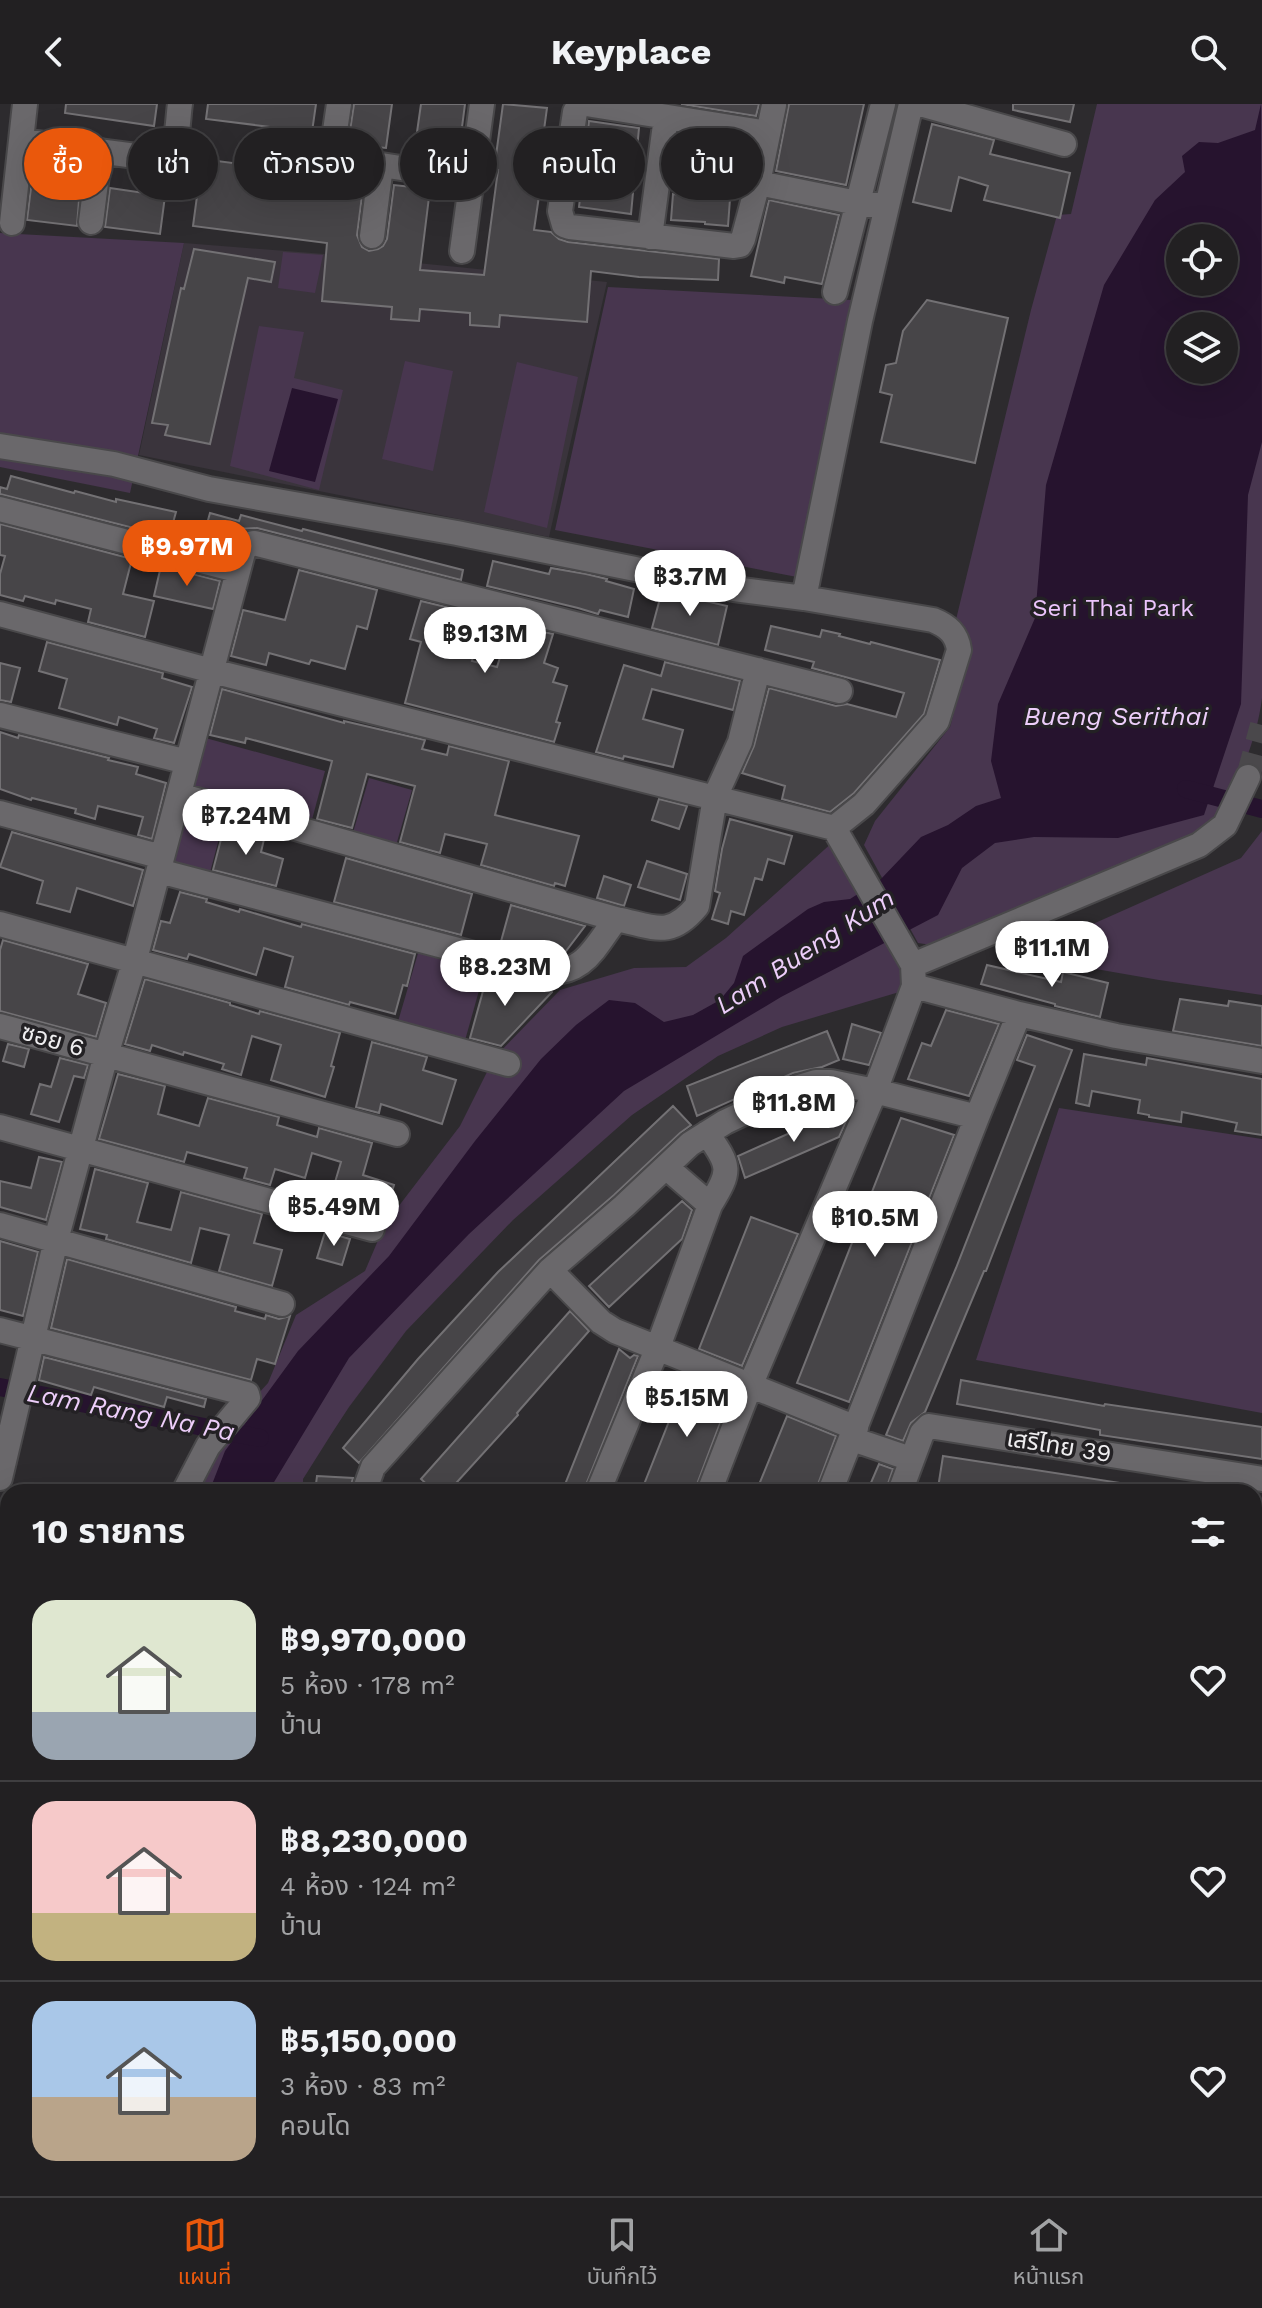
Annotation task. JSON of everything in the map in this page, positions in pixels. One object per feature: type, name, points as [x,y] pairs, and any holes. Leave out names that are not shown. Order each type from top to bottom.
[{"type":"street","points":[[12,223],[25,104]]},
{"type":"street","points":[[112,153],[159,159],[168,156],[174,148],[180,104]]},
{"type":"street","points":[[335,128],[339,104]]},
{"type":"street","points":[[479,128],[482,104]]},
{"type":"street","points":[[753,200],[740,245],[734,246],[564,225],[560,211],[575,112],[579,106],[586,104],[768,133]]},
{"type":"street","points":[[835,292],[883,104]]},
{"type":"street","points":[[804,598],[860,321],[911,104]]},
{"type":"street","points":[[920,104],[1064,144]]},
{"type":"street","points":[[763,158],[774,105]]},
{"type":"street","points":[[650,237],[666,117]]},
{"type":"street","points":[[763,184],[886,206]]},
{"type":"street","points":[[91,222],[94,200]]},
{"type":"street","points":[[372,236],[377,200]]},
{"type":"street","points":[[462,251],[469,200]]},
{"type":"street","points":[[0,446],[114,464],[209,489],[457,533],[734,589],[804,598],[933,620],[946,625],[958,642],[959,650],[937,721],[864,804],[834,828]]},
{"type":"street","points":[[0,509],[236,570]]},
{"type":"street","points":[[0,1478],[56,1240],[134,963],[245,545],[254,543],[840,691]]},
{"type":"street","points":[[0,614],[212,671],[834,828],[910,966],[1019,1014],[1116,1036],[1262,1061]]},
{"type":"street","points":[[179,795],[616,919],[666,929],[687,919],[697,906],[715,797],[740,742],[758,670]]},
{"type":"street","points":[[0,715],[187,762]]},
{"type":"street","points":[[910,966],[1199,845],[1225,825],[1248,777]]},
{"type":"street","points":[[0,813],[160,864],[542,972],[559,974],[578,966],[616,919]]},
{"type":"street","points":[[0,924],[508,1064]]},
{"type":"street","points":[[712,1484],[750,1386],[875,1091],[910,966]]},
{"type":"street","points":[[833,1484],[1019,1014]]},
{"type":"street","name":"ซอย 6","points":[[0,1026],[397,1134]]},
{"type":"street","points":[[367,1484],[373,1467],[550,1270],[690,1144],[725,1122],[816,1082],[875,1091],[977,1117]]},
{"type":"street","points":[[0,1127],[372,1229]]},
{"type":"street","points":[[601,1484],[658,1347],[710,1205],[726,1175],[725,1160],[707,1133]]},
{"type":"street","points":[[666,1167],[710,1205]]},
{"type":"street","points":[[0,1225],[282,1304]]},
{"type":"street","points":[[550,1270],[601,1322],[615,1331],[750,1386],[911,1459]]},
{"type":"street","points":[[0,1330],[247,1394],[248,1398],[198,1462],[188,1484]]},
{"type":"street","name":"เสรีไทย 39","points":[[903,1484],[922,1433],[929,1426],[1262,1479]]},
{"type":"shaded area","points":[[184,243],[607,282],[549,537],[139,455]]},
{"type":"green space","name":"Seri Thai Park","points":[[1097,104],[1262,104],[1262,698],[1259,716],[1243,768],[1212,835],[945,947],[918,943],[864,845],[875,821],[950,727],[969,656],[953,632],[1057,215],[1071,214]]},
{"type":"green space","points":[[0,233],[184,243],[130,493],[0,467]]},
{"type":"green space","points":[[283,252],[323,255],[315,293],[278,288]]},
{"type":"green space","points":[[608,287],[851,300],[797,577],[555,530]]},
{"type":"green space","points":[[259,326],[304,332],[294,378],[343,390],[319,490],[230,466]]},
{"type":"green space","points":[[405,361],[453,371],[433,471],[382,459]]},
{"type":"green space","points":[[517,362],[578,377],[547,528],[484,512]]},
{"type":"green space","points":[[202,737],[325,771],[310,827],[187,794]]},
{"type":"green space","points":[[369,778],[412,790],[395,849],[352,836]]},
{"type":"green space","points":[[179,800],[226,812],[208,880],[161,868]]},
{"type":"green space","points":[[1262,831],[1262,995],[1021,956],[1241,858]]},
{"type":"green space","points":[[834,841],[907,966],[906,990],[782,1027],[718,1056],[632,1115],[513,1220],[406,1331],[349,1407],[303,1479],[303,1484],[190,1484],[204,1453],[268,1383],[296,1315],[365,1271],[385,1224],[460,1126],[494,1058],[560,990],[634,968],[686,967],[726,938]]},
{"type":"green space","points":[[421,943],[487,962],[464,1044],[397,1025]]},
{"type":"green space","points":[[1059,1108],[1262,1139],[1262,1413],[976,1360]]},
{"type":"water","name":"Bueng Serithai","points":[[1261,104],[1262,442],[1248,495],[1241,704],[1204,815],[1118,838],[1034,837],[995,843],[962,868],[938,915],[781,997],[624,1091],[469,1234],[349,1358],[273,1484],[212,1484],[225,1451],[298,1351],[389,1256],[541,1059],[576,1025],[609,1000],[635,1003],[664,1022],[693,1015],[720,1000],[734,983],[743,956],[808,909],[824,902],[850,899],[880,880],[921,837],[948,825],[976,806],[1001,798],[991,761],[998,704],[1035,618],[1046,485],[1104,285],[1155,200],[1185,172],[1182,156],[1199,142],[1218,143],[1255,130]]},
{"type":"water","points":[[292,388],[338,399],[315,482],[269,471]]},
{"type":"building","points":[[66,104],[157,104],[154,126],[65,113]]},
{"type":"building","points":[[208,104],[316,104],[313,128],[279,128],[206,119]]},
{"type":"building","points":[[354,104],[392,104],[386,148],[384,128],[350,128]]},
{"type":"building","points":[[421,104],[465,104],[462,128],[418,128]]},
{"type":"building","points":[[503,104],[547,108],[544,128],[513,128],[513,200],[538,200],[534,230],[551,232],[568,242],[719,259],[718,280],[639,277],[591,271],[587,322],[500,315],[499,327],[470,325],[470,313],[420,309],[419,321],[391,319],[392,307],[322,301],[327,243],[193,226],[196,200],[218,200],[218,161],[234,163],[234,200],[361,200],[357,235],[362,247],[369,251],[383,246],[387,239],[394,185],[400,186],[400,200],[429,200],[420,270],[484,275],[494,200],[497,200],[497,148]]},
{"type":"building","points":[[681,104],[759,104],[756,116]]},
{"type":"building","points":[[789,104],[864,104],[846,185],[776,171]]},
{"type":"building","points":[[1013,104],[1074,104],[1070,122],[1013,110]]},
{"type":"building","points":[[589,121],[639,128],[588,128]]},
{"type":"building","points":[[932,124],[994,140],[990,154],[1070,173],[1060,218],[984,200],[988,186],[959,177],[951,211],[913,202]]},
{"type":"building","points":[[112,188],[128,191],[128,200],[164,200],[160,234],[105,227]]},
{"type":"building","points":[[30,200],[79,200],[77,226],[27,220]]},
{"type":"building","points":[[580,200],[632,200],[631,214],[579,207]]},
{"type":"building","points":[[673,200],[730,200],[728,226],[671,220]]},
{"type":"building","points":[[769,200],[839,215],[822,284],[785,277],[784,283],[751,276]]},
{"type":"building","points":[[194,249],[275,262],[271,282],[248,278],[210,444],[165,435],[168,425],[152,423],[181,288],[184,289]]},
{"type":"building","points":[[927,300],[1008,318],[975,463],[881,442],[892,395],[880,392],[886,365],[896,363],[903,331]]},
{"type":"building","points":[[11,476],[74,493],[176,512],[169,537],[0,494],[0,487],[7,489]]},
{"type":"building","points":[[210,513],[239,521],[241,515],[463,570],[461,580],[257,528],[237,529],[228,552],[205,546]]},
{"type":"building","points":[[0,524],[132,559],[123,594],[154,601],[145,637],[88,622],[91,609],[56,600],[55,604],[25,596],[23,601],[0,595],[0,574],[5,556],[0,555]]},
{"type":"building","points":[[493,561],[549,574],[551,568],[586,574],[634,589],[628,617],[600,610],[598,614],[487,586]]},
{"type":"building","points":[[161,566],[220,581],[213,609],[154,596]]},
{"type":"building","points":[[299,570],[377,590],[367,629],[357,626],[345,669],[311,660],[309,664],[269,653],[266,665],[231,656],[243,610],[285,620]]},
{"type":"building","points":[[662,591],[727,606],[718,645],[652,628]]},
{"type":"building","points":[[421,601],[483,616],[472,661],[497,667],[510,625],[553,634],[544,663],[558,668],[553,682],[567,686],[556,722],[560,723],[554,742],[405,703],[421,642],[410,639]]},
{"type":"building","points":[[771,626],[820,637],[822,630],[940,660],[924,714],[854,793],[830,812],[782,799],[785,786],[742,773],[754,746],[769,688],[836,706],[847,704],[896,717],[904,693],[812,668],[814,662],[765,650]]},
{"type":"building","points":[[47,642],[163,673],[162,678],[192,687],[174,743],[154,738],[157,729],[119,717],[117,725],[59,708],[67,679],[39,671]]},
{"type":"building","points":[[665,662],[740,681],[733,710],[652,689],[643,719],[683,730],[673,767],[596,752],[624,665],[661,676]]},
{"type":"building","points":[[0,663],[20,668],[11,702],[0,700]]},
{"type":"building","points":[[222,689],[344,723],[425,740],[422,749],[447,755],[449,746],[509,761],[495,815],[579,836],[565,886],[555,883],[554,886],[481,865],[487,844],[445,834],[440,853],[400,842],[415,786],[367,774],[352,828],[317,819],[332,761],[246,738],[245,743],[210,735]]},
{"type":"building","points":[[0,732],[109,758],[138,767],[136,774],[166,783],[152,839],[138,835],[143,817],[98,806],[95,819],[75,813],[76,809],[31,800],[0,789]]},
{"type":"building","points":[[659,799],[687,806],[679,829],[652,820]]},
{"type":"building","points":[[730,819],[792,836],[784,864],[768,859],[762,880],[755,878],[744,915],[731,911],[728,924],[712,919],[720,893],[715,891]]},
{"type":"building","points":[[225,824],[265,835],[261,852],[283,859],[276,886],[213,870]]},
{"type":"building","points":[[12,832],[143,870],[133,906],[77,888],[70,912],[37,903],[43,881],[0,867]]},
{"type":"building","points":[[346,858],[472,894],[461,935],[334,902]]},
{"type":"building","points":[[647,861],[687,874],[680,900],[638,887]]},
{"type":"building","points":[[604,876],[631,885],[624,906],[597,898]]},
{"type":"building","points":[[180,892],[239,912],[240,909],[415,954],[407,986],[403,985],[395,1014],[285,987],[293,957],[264,948],[256,975],[189,954],[187,959],[153,950],[161,921],[170,923]]},
{"type":"building","points":[[511,905],[585,926],[563,955],[544,957],[500,945]]},
{"type":"building","points":[[3,940],[88,964],[78,994],[106,1003],[96,1037],[0,1011],[0,950]]},
{"type":"building","points":[[987,965],[1061,982],[1063,972],[1108,983],[1100,1017],[981,984]]},
{"type":"building","points":[[488,973],[549,987],[552,992],[501,1046],[470,1038]]},
{"type":"building","points":[[145,979],[259,1014],[260,1011],[340,1033],[325,1097],[271,1080],[281,1045],[252,1036],[241,1075],[222,1069],[224,1064],[184,1052],[183,1055],[152,1045],[150,1051],[125,1044]]},
{"type":"building","points":[[1180,999],[1228,1006],[1229,1001],[1262,1006],[1262,1046],[1173,1031]]},
{"type":"building","points":[[946,1010],[999,1024],[969,1096],[908,1079],[922,1043],[931,1046]]},
{"type":"building","points":[[852,1024],[881,1033],[869,1065],[843,1059]]},
{"type":"building","points":[[827,1031],[839,1060],[793,1073],[697,1116],[687,1086]]},
{"type":"building","points":[[1027,1035],[1072,1050],[986,1271],[925,1412],[911,1423],[903,1441],[886,1435],[1035,1066],[1017,1060]]},
{"type":"building","points":[[372,1042],[427,1057],[423,1070],[456,1080],[442,1124],[381,1104],[379,1113],[356,1107]]},
{"type":"building","points":[[8,1044],[29,1049],[24,1067],[3,1061]]},
{"type":"building","points":[[1084,1054],[1146,1065],[1147,1058],[1262,1079],[1262,1135],[1235,1131],[1237,1123],[1182,1112],[1181,1122],[1149,1117],[1138,1113],[1140,1100],[1092,1091],[1089,1106],[1076,1103]]},
{"type":"building","points":[[60,1058],[88,1065],[84,1078],[74,1076],[59,1122],[31,1114],[40,1084],[51,1087]]},
{"type":"building","points":[[118,1074],[165,1086],[158,1114],[199,1126],[208,1098],[279,1117],[277,1125],[317,1137],[319,1128],[372,1143],[363,1175],[394,1185],[385,1215],[330,1199],[341,1162],[312,1153],[305,1178],[275,1169],[270,1185],[244,1178],[247,1168],[187,1152],[184,1162],[99,1139]]},
{"type":"building","points":[[673,1106],[691,1125],[539,1260],[359,1463],[343,1448],[418,1359],[498,1272]]},
{"type":"building","points":[[846,1108],[849,1115],[839,1137],[745,1178],[738,1156]]},
{"type":"building","points":[[901,1118],[954,1135],[849,1402],[797,1383]]},
{"type":"building","points":[[39,1157],[62,1162],[46,1220],[0,1207],[0,1181],[31,1188]]},
{"type":"building","points":[[95,1169],[148,1183],[137,1222],[171,1230],[181,1192],[262,1214],[254,1243],[282,1250],[272,1286],[219,1271],[229,1235],[200,1228],[191,1263],[80,1229]]},
{"type":"building","points":[[315,1183],[330,1187],[326,1201],[311,1197]]},
{"type":"building","points":[[682,1201],[692,1210],[682,1239],[609,1307],[589,1286]]},
{"type":"building","points":[[751,1217],[798,1234],[742,1366],[699,1349]]},
{"type":"building","points":[[325,1232],[350,1239],[342,1265],[317,1258]]},
{"type":"building","points":[[0,1241],[38,1252],[23,1316],[0,1310]]},
{"type":"building","points":[[67,1259],[236,1307],[235,1311],[265,1319],[266,1315],[279,1319],[290,1316],[275,1364],[257,1359],[251,1380],[51,1328]]},
{"type":"building","points":[[570,1311],[589,1331],[518,1415],[455,1484],[426,1484],[421,1479]]},
{"type":"building","points":[[619,1349],[630,1358],[638,1356],[586,1484],[565,1484]]},
{"type":"building","points":[[44,1357],[206,1399],[204,1407],[167,1397],[164,1407],[94,1387],[91,1395],[39,1380]]},
{"type":"building","points":[[687,1376],[731,1394],[697,1484],[644,1484]]},
{"type":"building","points":[[961,1380],[1104,1406],[1262,1427],[1262,1459],[1100,1435],[1100,1430],[957,1404]]},
{"type":"building","points":[[787,1416],[836,1436],[818,1484],[759,1484]]},
{"type":"building","points":[[943,1456],[1127,1484],[939,1484]]},
{"type":"building","points":[[879,1464],[893,1469],[888,1484],[870,1484]]},
{"type":"building","points":[[317,1476],[353,1478],[351,1484],[316,1484]]},
{"type":"waterway","points":[[1186,789],[1262,809]]},
{"type":"waterway","name":"Lam Rang Na Pa","points":[[0,1387],[260,1438]]},
{"type":"tunnel","points":[[1248,777],[1262,725]]},
{"type":"water label","name":"Lam Bueng Kum","points":[[805,951]]}]
